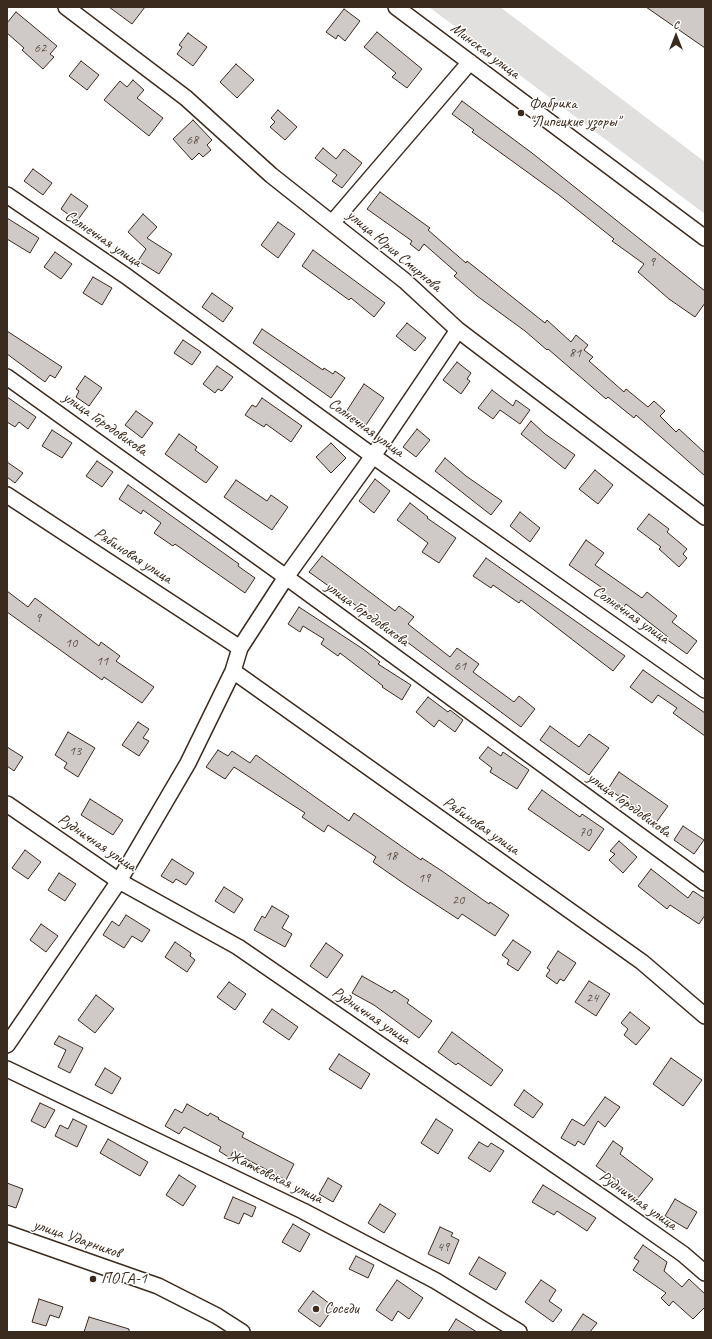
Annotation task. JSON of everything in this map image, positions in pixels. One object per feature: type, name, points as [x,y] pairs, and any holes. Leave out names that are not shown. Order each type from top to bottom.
[{"type":"street","name":"улица Юрия Смирнова","points":[[66,7],[186,98],[271,175],[405,281],[458,330],[705,517]]},
{"type":"street","name":"Минская улица","points":[[396,7],[705,238]]},
{"type":"street","points":[[332,223],[470,62]]},
{"type":"street","name":"Солнечная улица","points":[[7,195],[126,276],[373,456],[705,690]]},
{"type":"street","points":[[7,1045],[119,881],[188,763],[233,672],[240,648],[286,577],[373,456],[458,330]]},
{"type":"street","name":"улица Городовикова","points":[[7,377],[286,577],[705,883]]},
{"type":"street","name":"Рябиновая улица","points":[[7,495],[240,648]]},
{"type":"street","name":"Рябиновая улица","points":[[233,672],[642,962],[705,1016]]},
{"type":"street","name":"Рудничная улица","points":[[7,804],[119,881],[238,947],[606,1200],[683,1254],[705,1273]]},
{"type":"street","name":"Жатковская улица","points":[[7,1069],[303,1211],[436,1281],[519,1332]]},
{"type":"street","name":"улица Ударников","points":[[7,1233],[158,1286],[217,1316],[242,1332]]},
{"type":"shaded area","points":[[429,7],[500,7],[705,162],[705,214]]},
{"type":"building","points":[[109,7],[145,7],[132,24]]},
{"type":"building","points":[[646,7],[705,7],[705,48]]},
{"type":"building","points":[[344,9],[360,21],[345,41],[338,35],[336,39],[326,32]]},
{"type":"building","points":[[16,12],[57,46],[50,54],[54,57],[43,69],[22,50],[24,48],[7,33],[7,23]]},
{"type":"building","points":[[377,32],[422,69],[407,88],[392,77],[396,73],[364,47]]},
{"type":"building","points":[[188,33],[207,47],[193,66],[177,54],[182,47],[179,45]]},
{"type":"building","points":[[81,61],[99,75],[87,90],[69,76]]},
{"type":"building","points":[[236,64],[254,80],[237,98],[220,82]]},
{"type":"building","points":[[133,80],[144,90],[137,98],[163,118],[149,136],[104,100],[120,81],[127,87]]},
{"type":"building","points":[[462,101],[532,153],[705,291],[705,303],[695,317],[669,299],[638,272],[644,264],[612,241],[614,239],[559,195],[472,132],[474,130],[452,114]]},
{"type":"building","points":[[278,110],[297,127],[285,140],[270,127],[275,122],[271,118]]},
{"type":"building","points":[[193,120],[212,140],[207,145],[211,150],[203,157],[199,153],[192,160],[173,139]]},
{"type":"building","points":[[323,148],[336,159],[344,149],[362,163],[342,188],[332,181],[337,175],[315,158]]},
{"type":"building","points":[[33,169],[52,183],[43,195],[24,181]]},
{"type":"building","points":[[380,192],[430,228],[428,230],[466,263],[467,261],[545,323],[547,320],[571,342],[576,335],[588,345],[584,350],[593,357],[589,361],[624,392],[626,389],[648,407],[654,401],[665,411],[660,416],[676,432],[679,429],[705,453],[705,476],[636,415],[634,418],[608,397],[606,399],[548,349],[547,350],[525,331],[477,296],[454,276],[457,273],[424,244],[419,251],[410,244],[412,241],[367,209]]},
{"type":"building","points":[[71,194],[88,206],[77,221],[61,209]]},
{"type":"building","points":[[143,214],[157,227],[147,238],[172,254],[159,274],[138,261],[146,249],[128,232]]},
{"type":"building","points":[[7,218],[39,238],[30,253],[7,239]]},
{"type":"building","points":[[278,222],[295,234],[278,258],[261,245]]},
{"type":"building","points":[[313,250],[385,303],[374,317],[351,298],[349,300],[302,266]]},
{"type":"building","points":[[55,252],[72,264],[61,279],[44,267]]},
{"type":"building","points":[[93,277],[112,288],[102,305],[83,293]]},
{"type":"building","points":[[212,293],[233,308],[223,322],[202,307]]},
{"type":"building","points":[[407,323],[426,338],[415,351],[396,336]]},
{"type":"building","points":[[262,329],[323,370],[324,368],[333,374],[335,371],[345,378],[331,398],[253,343]]},
{"type":"building","points":[[7,331],[62,367],[55,378],[50,375],[45,382],[7,354]]},
{"type":"building","points":[[183,340],[201,352],[192,365],[174,353]]},
{"type":"building","points":[[457,362],[471,373],[467,379],[470,381],[461,394],[443,380]]},
{"type":"building","points":[[217,366],[233,377],[222,391],[218,389],[215,393],[203,384]]},
{"type":"building","points":[[85,376],[102,388],[89,406],[76,397],[79,391],[76,389]]},
{"type":"building","points":[[364,384],[384,398],[366,425],[346,412]]},
{"type":"building","points":[[492,390],[513,406],[516,400],[530,410],[520,424],[500,410],[493,419],[478,408]]},
{"type":"building","points":[[7,397],[36,417],[28,429],[19,422],[15,427],[7,422]]},
{"type":"building","points":[[262,398],[302,426],[291,442],[266,424],[264,427],[245,415],[252,405],[256,407]]},
{"type":"building","points":[[136,411],[153,423],[142,438],[125,425]]},
{"type":"building","points":[[531,421],[545,434],[575,455],[565,469],[521,434]]},
{"type":"building","points":[[417,429],[430,440],[416,457],[403,447]]},
{"type":"building","points":[[52,430],[72,443],[62,458],[42,446]]},
{"type":"building","points":[[179,434],[197,447],[195,450],[218,467],[206,483],[165,454]]},
{"type":"building","points":[[331,443],[346,458],[331,473],[316,457]]},
{"type":"building","points":[[445,458],[466,476],[502,501],[491,515],[435,471]]},
{"type":"building","points":[[97,461],[113,472],[102,487],[86,476]]},
{"type":"building","points":[[7,462],[23,473],[15,483],[7,477]]},
{"type":"building","points":[[595,470],[613,485],[598,504],[579,489]]},
{"type":"building","points":[[375,479],[390,491],[374,513],[359,501]]},
{"type":"building","points":[[236,480],[267,501],[271,495],[288,507],[272,530],[224,497]]},
{"type":"building","points":[[128,485],[239,564],[238,566],[255,578],[245,593],[175,544],[173,546],[154,533],[161,523],[143,510],[141,514],[119,499]]},
{"type":"building","points":[[410,503],[428,517],[427,518],[456,538],[439,563],[422,552],[428,543],[397,520]]},
{"type":"building","points":[[520,512],[540,528],[530,542],[510,526]]},
{"type":"building","points":[[649,514],[669,529],[667,532],[687,549],[683,554],[687,558],[679,567],[659,549],[661,547],[637,529]]},
{"type":"building","points":[[586,540],[604,553],[595,565],[642,598],[647,592],[677,616],[672,622],[697,641],[687,654],[666,639],[668,637],[626,604],[623,608],[599,591],[601,587],[569,565]]},
{"type":"building","points":[[322,556],[395,611],[399,606],[414,617],[408,624],[450,657],[457,648],[479,664],[473,672],[514,702],[519,696],[535,709],[521,727],[399,636],[309,572]]},
{"type":"building","points":[[486,558],[625,656],[613,671],[521,600],[519,603],[493,585],[491,588],[473,576]]},
{"type":"building","points":[[7,591],[28,607],[35,598],[99,646],[101,642],[120,656],[116,661],[154,687],[142,703],[104,677],[102,680],[7,612]]},
{"type":"building","points":[[299,607],[363,649],[380,662],[378,664],[411,685],[402,700],[382,687],[383,686],[340,653],[338,656],[321,644],[324,639],[303,626],[300,632],[288,624]]},
{"type":"building","points":[[643,670],[705,713],[705,736],[673,713],[677,708],[658,695],[652,703],[630,687]]},
{"type":"building","points":[[428,697],[448,712],[450,710],[463,720],[455,732],[439,720],[434,727],[416,712]]},
{"type":"building","points":[[138,722],[149,729],[143,738],[149,741],[139,756],[122,745]]},
{"type":"building","points":[[550,726],[579,747],[589,734],[609,748],[589,775],[540,740]]},
{"type":"building","points":[[68,732],[95,748],[78,777],[64,768],[67,763],[55,755]]},
{"type":"building","points":[[7,747],[23,757],[14,771],[7,766]]},
{"type":"building","points":[[488,747],[501,756],[503,752],[529,770],[517,789],[490,772],[492,768],[479,758]]},
{"type":"building","points":[[218,750],[228,756],[232,751],[250,763],[256,755],[349,821],[354,813],[421,860],[422,858],[489,904],[490,902],[509,915],[495,936],[462,914],[458,919],[373,862],[376,857],[328,825],[324,832],[302,817],[305,813],[234,767],[225,779],[206,767]]},
{"type":"building","points":[[619,772],[668,806],[655,824],[637,808],[608,789]]},
{"type":"building","points":[[542,790],[580,817],[582,814],[604,829],[589,851],[528,809]]},
{"type":"building","points":[[90,799],[123,820],[113,835],[81,815]]},
{"type":"building","points":[[683,826],[704,840],[694,854],[674,840]]},
{"type":"building","points":[[619,841],[637,857],[623,873],[609,860],[615,854],[610,851]]},
{"type":"building","points":[[25,850],[41,862],[28,879],[12,868]]},
{"type":"building","points":[[172,859],[194,873],[186,885],[176,879],[173,883],[161,876]]},
{"type":"building","points":[[651,869],[688,898],[693,891],[705,899],[705,915],[699,924],[670,905],[667,909],[638,886]]},
{"type":"building","points":[[59,873],[76,884],[65,901],[48,890]]},
{"type":"building","points":[[224,887],[243,899],[234,913],[215,901]]},
{"type":"building","points":[[272,906],[289,916],[282,928],[292,934],[285,947],[254,930],[262,916],[265,918]]},
{"type":"building","points":[[126,915],[150,930],[142,942],[132,936],[124,948],[103,935],[112,921],[119,926]]},
{"type":"building","points":[[41,924],[58,936],[46,952],[30,940]]},
{"type":"building","points":[[513,940],[531,952],[518,971],[507,964],[509,960],[502,955]]},
{"type":"building","points":[[175,942],[191,953],[190,956],[195,960],[187,972],[165,957]]},
{"type":"building","points":[[326,943],[343,955],[327,978],[310,966]]},
{"type":"building","points":[[558,951],[576,963],[564,981],[560,979],[557,984],[546,976],[550,970],[547,968]]},
{"type":"building","points":[[362,976],[392,993],[394,990],[409,1000],[407,1003],[432,1021],[419,1038],[374,1005],[352,993]]},
{"type":"building","points":[[589,981],[610,994],[596,1016],[575,1002]]},
{"type":"building","points":[[229,982],[246,994],[235,1010],[217,997]]},
{"type":"building","points":[[96,995],[114,1009],[95,1033],[78,1020]]},
{"type":"building","points":[[272,1009],[298,1027],[289,1040],[263,1022]]},
{"type":"building","points":[[630,1012],[650,1028],[636,1045],[624,1035],[628,1029],[621,1023]]},
{"type":"building","points":[[452,1032],[503,1070],[491,1086],[458,1063],[456,1065],[438,1052]]},
{"type":"building","points":[[59,1036],[83,1048],[70,1073],[58,1067],[66,1050],[54,1044]]},
{"type":"building","points":[[339,1054],[370,1074],[361,1089],[329,1069]]},
{"type":"building","points":[[671,1058],[702,1080],[683,1106],[653,1084]]},
{"type":"building","points":[[105,1068],[121,1078],[112,1094],[95,1085]]},
{"type":"building","points":[[524,1090],[543,1104],[533,1118],[514,1105]]},
{"type":"building","points":[[605,1097],[620,1107],[605,1127],[598,1121],[584,1145],[578,1141],[575,1146],[561,1138],[572,1119],[584,1126]]},
{"type":"building","points":[[40,1103],[55,1110],[45,1128],[31,1121]]},
{"type":"building","points":[[187,1104],[208,1116],[210,1113],[219,1118],[218,1119],[244,1133],[242,1137],[294,1164],[286,1180],[233,1152],[230,1158],[219,1151],[221,1147],[184,1127],[179,1134],[165,1126],[175,1109],[182,1113]]},
{"type":"building","points":[[73,1119],[87,1126],[77,1147],[55,1136],[60,1125],[68,1129]]},
{"type":"building","points":[[436,1119],[453,1130],[438,1154],[421,1143]]},
{"type":"building","points":[[108,1139],[148,1162],[140,1176],[100,1153]]},
{"type":"building","points":[[613,1141],[623,1148],[620,1154],[653,1179],[637,1199],[614,1182],[616,1180],[596,1166]]},
{"type":"building","points":[[479,1142],[488,1147],[491,1143],[504,1151],[490,1172],[468,1158]]},
{"type":"building","points":[[179,1175],[196,1186],[183,1206],[166,1195]]},
{"type":"building","points":[[328,1178],[342,1186],[333,1202],[319,1194]]},
{"type":"building","points":[[7,1183],[23,1189],[16,1208],[7,1205]]},
{"type":"building","points":[[543,1185],[596,1218],[587,1231],[557,1211],[554,1215],[532,1202]]},
{"type":"building","points":[[233,1197],[256,1207],[252,1217],[244,1213],[239,1224],[224,1218]]},
{"type":"building","points":[[675,1199],[697,1212],[687,1229],[665,1216]]},
{"type":"building","points":[[380,1204],[396,1214],[384,1233],[368,1223]]},
{"type":"building","points":[[293,1224],[310,1234],[300,1252],[282,1242]]},
{"type":"building","points":[[440,1227],[453,1233],[451,1236],[459,1240],[449,1264],[428,1254]]},
{"type":"building","points":[[643,1245],[667,1262],[664,1271],[682,1287],[689,1279],[705,1294],[705,1307],[693,1319],[673,1301],[669,1306],[661,1298],[666,1293],[633,1270],[639,1261],[634,1258]]},
{"type":"building","points":[[356,1256],[374,1265],[368,1278],[349,1269]]},
{"type":"building","points":[[479,1257],[506,1273],[496,1290],[469,1274]]},
{"type":"building","points":[[397,1280],[423,1298],[409,1319],[398,1311],[392,1321],[376,1310]]},
{"type":"building","points":[[541,1280],[556,1290],[549,1301],[562,1310],[553,1322],[525,1302]]},
{"type":"building","name":"Соседи","points":[[313,1291],[334,1307],[320,1327],[298,1311]]},
{"type":"building","points":[[39,1299],[63,1307],[59,1318],[50,1315],[46,1326],[32,1322]]},
{"type":"building","points":[[583,1314],[597,1323],[590,1332],[571,1332]]},
{"type":"building","points":[[89,1317],[129,1329],[129,1332],[84,1332]]},
{"type":"building","points":[[456,1319],[477,1332],[448,1332]]},
{"type":"place","name":"Фабрика \"Липецкие узоры\"","points":[[521,113]]},
{"type":"place","name":"ПОГА-1","points":[[93,1279]]},
{"type":"place","name":"Соседи","points":[[316,1309]]}]
